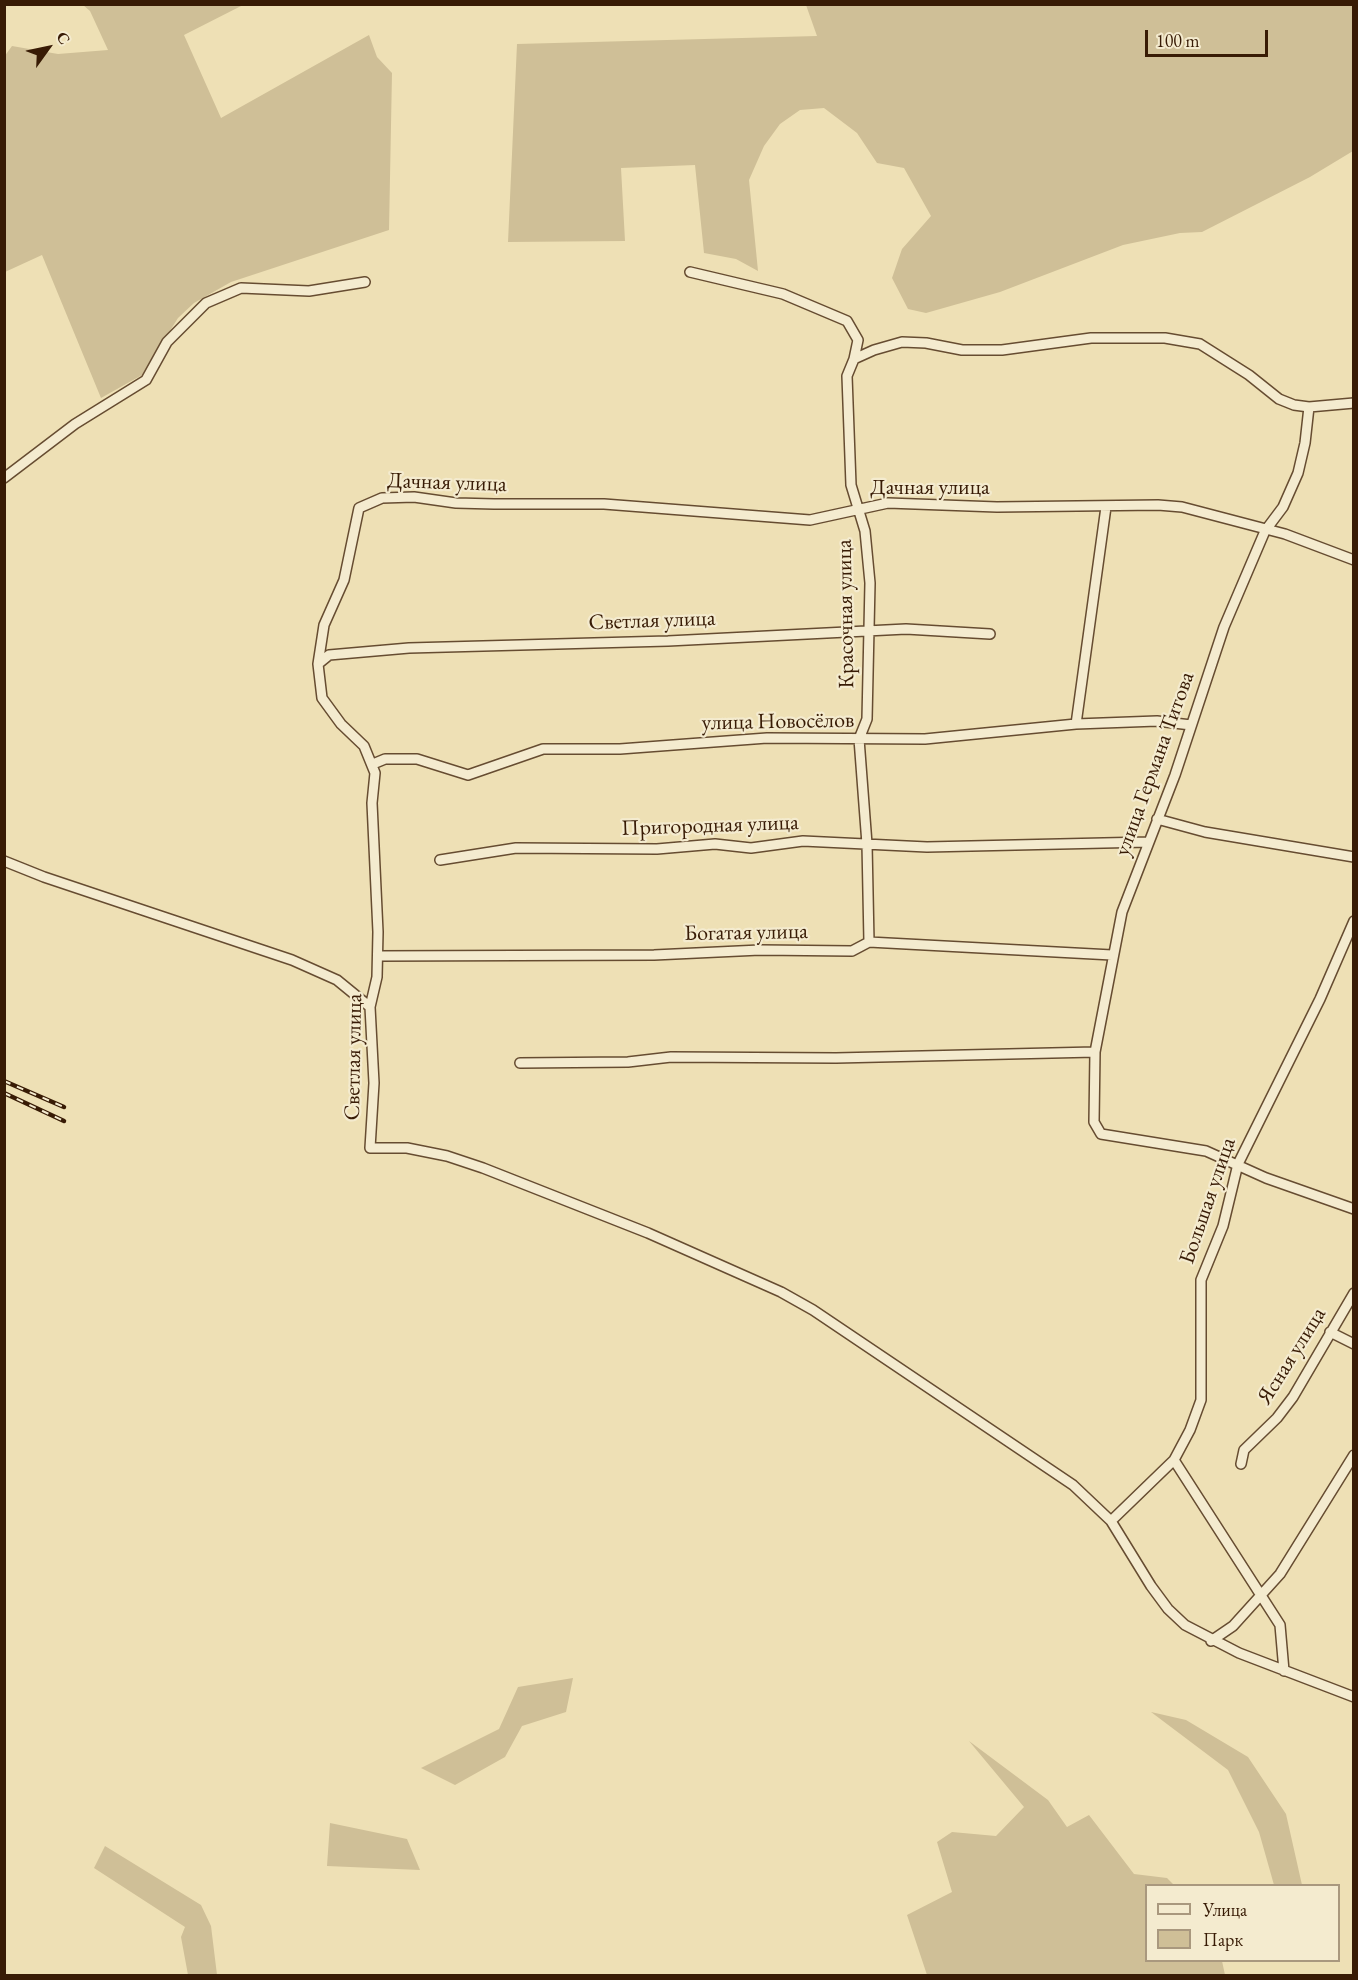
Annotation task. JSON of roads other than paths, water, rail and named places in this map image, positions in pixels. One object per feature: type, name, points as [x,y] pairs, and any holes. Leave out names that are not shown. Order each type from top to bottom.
[{"type":"street","name":"Красочная улица","points":[[690,272],[783,294],[847,321],[858,340],[847,376],[851,485],[865,531],[870,583],[867,632],[867,719],[859,739],[867,844],[869,942]]},
{"type":"street","points":[[4,478],[75,424],[146,380],[167,342],[206,303],[241,288],[309,291],[365,282]]},
{"type":"street","points":[[854,359],[874,350],[902,342],[926,343],[962,350],[1002,350],[1091,338],[1166,338],[1200,344],[1249,375],[1279,399],[1309,407],[1353,403]]},
{"type":"street","name":"улица Германа Титова","points":[[1238,1164],[1186,1146],[1115,1138],[1101,1134],[1094,1122],[1095,1052],[1122,912],[1191,725],[1224,627],[1265,531],[1283,507],[1298,473],[1309,407]]},
{"type":"street","name":"Дачная улица","points":[[318,664],[324,625],[344,580],[358,508],[382,498],[414,497],[456,503],[604,504],[810,520],[888,503],[998,507],[1158,505],[1182,507],[1303,540],[1353,560]]},
{"type":"street","points":[[1076,724],[1106,507]]},
{"type":"street","name":"Светлая улица","points":[[318,664],[328,655],[398,648],[668,641],[906,629],[990,634]]},
{"type":"street","points":[[318,664],[322,698],[341,723],[364,746],[373,764]]},
{"type":"street","name":"улица Новосёлов","points":[[373,764],[385,759],[417,759],[468,775],[543,749],[620,749],[767,738],[925,739],[1076,724],[1157,721],[1191,725]]},
{"type":"street","name":"Светлая улица","points":[[373,764],[375,773],[372,803],[378,956],[370,1007],[374,1083],[370,1148],[407,1148],[447,1156],[483,1168],[648,1233],[781,1292],[855,1336],[1063,1478],[1111,1521]]},
{"type":"street","points":[[1157,819],[1205,832],[1353,857]]},
{"type":"street","name":"Пригородная улица","points":[[440,860],[516,848],[657,849],[715,844],[752,848],[803,841],[927,848],[1148,842]]},
{"type":"street","points":[[4,861],[44,877],[292,960],[348,986],[370,1007]]},
{"type":"street","name":"Большая улица","points":[[1111,1521],[1174,1460],[1190,1431],[1201,1400],[1201,1280],[1223,1226],[1238,1164],[1320,999],[1353,921]]},
{"type":"street","name":"Богатая улица","points":[[378,956],[654,955],[760,950],[852,951],[869,942],[1112,955]]},
{"type":"street","points":[[520,1063],[628,1062],[671,1057],[836,1058],[1095,1052]]},
{"type":"street","points":[[1238,1164],[1266,1178],[1353,1209]]},
{"type":"street","name":"Ясная улица","points":[[1241,1464],[1245,1450],[1278,1418],[1293,1397],[1353,1293]]},
{"type":"street","points":[[1330,1332],[1353,1344]]},
{"type":"street","points":[[1212,1641],[1233,1626],[1280,1574],[1353,1455]]},
{"type":"street","points":[[1174,1460],[1280,1624],[1284,1671]]},
{"type":"street","points":[[1111,1521],[1168,1609],[1185,1625],[1212,1641],[1353,1697]]},
{"type":"railway","points":[[4,1081],[64,1107]]},
{"type":"railway","points":[[4,1093],[64,1121]]}]
